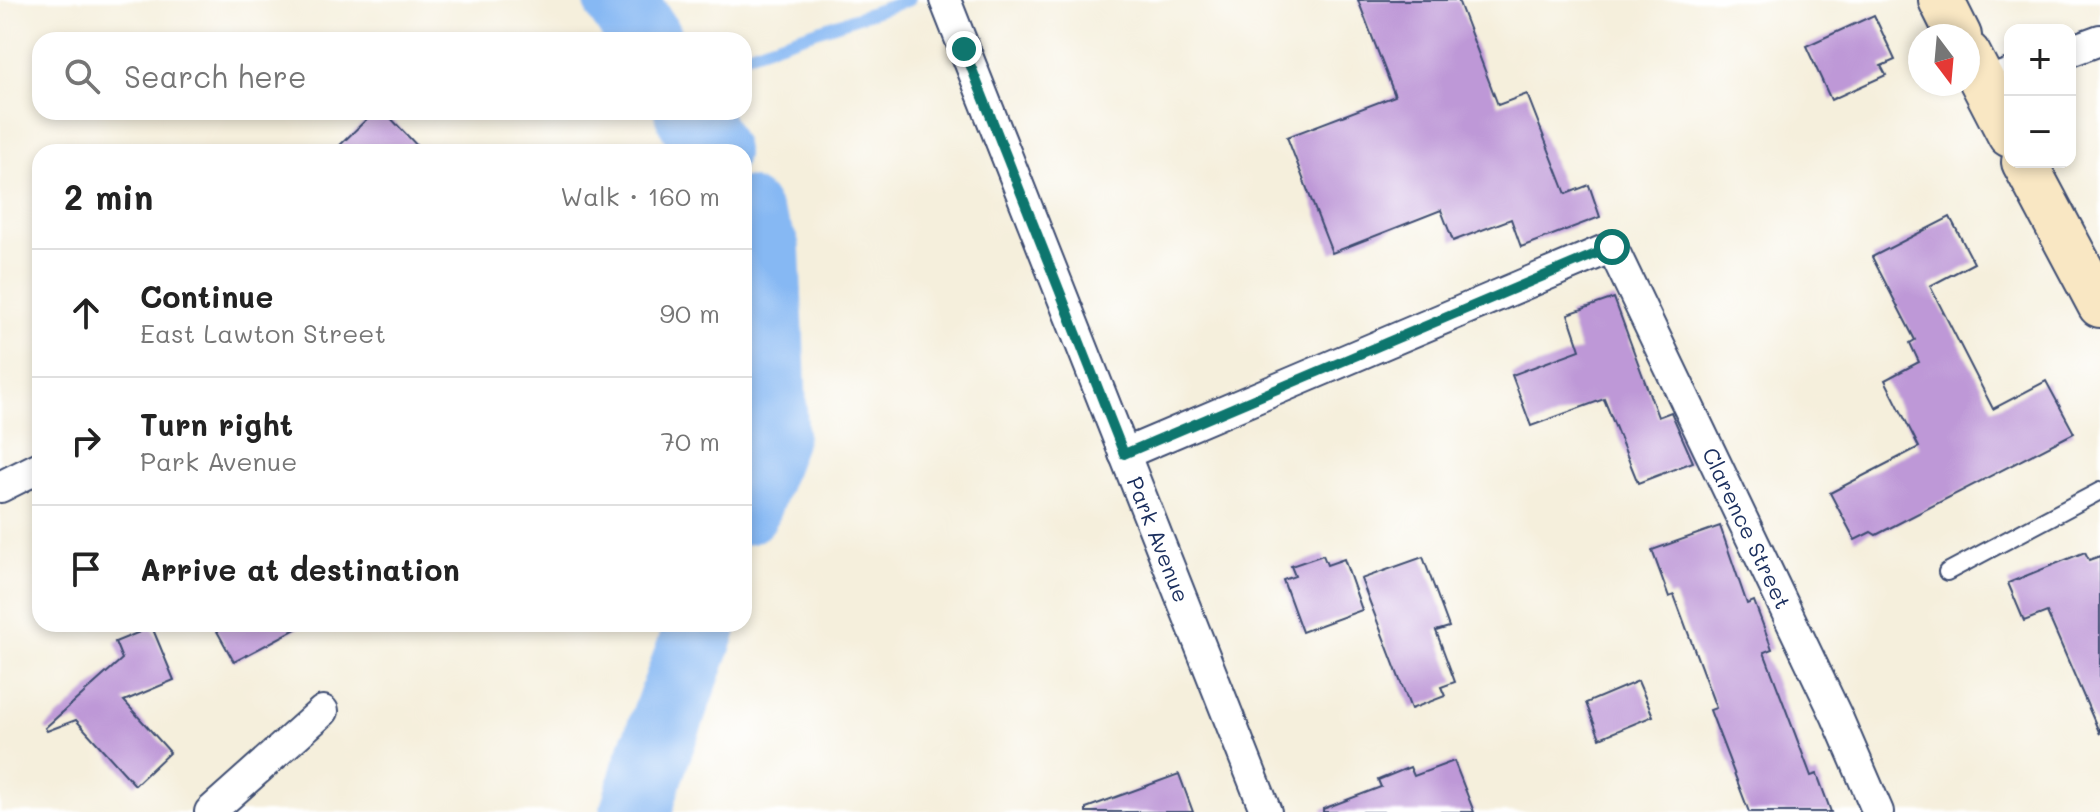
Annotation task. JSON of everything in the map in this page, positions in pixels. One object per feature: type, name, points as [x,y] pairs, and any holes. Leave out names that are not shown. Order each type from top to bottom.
[{"type":"main road","points":[[1941,0],[1953,24]]},
{"type":"main road","points":[[1987,71],[2004,118]]},
{"type":"main road","points":[[2027,168],[2100,305]]},
{"type":"street","name":"Park Avenue","points":[[945,0],[1266,812]]},
{"type":"street","points":[[2076,49],[2100,40]]},
{"type":"street","name":"Clarence Street","points":[[1124,454],[1612,247],[1837,717],[1878,812]]},
{"type":"street","points":[[0,487],[32,471]]},
{"type":"street","points":[[210,812],[323,711]]},
{"type":"lane","points":[[1947,572],[2100,491]]},
{"type":"building","points":[[1358,0],[1458,0],[1498,105],[1527,94],[1566,194],[1589,185],[1600,217],[1521,247],[1511,219],[1453,241],[1441,210],[1332,253],[1287,137],[1395,96]]},
{"type":"building","points":[[1874,15],[1895,60],[1881,66],[1886,75],[1831,100],[1806,46]]},
{"type":"building","points":[[366,120],[393,120],[415,144],[341,144]]},
{"type":"building","points":[[1950,217],[1974,263],[1930,286],[1993,409],[2046,381],[2074,433],[1876,535],[1871,532],[1855,540],[1830,493],[1919,447],[1885,380],[1919,362],[1910,343],[1915,340],[1872,257]]},
{"type":"building","points":[[1614,298],[1658,417],[1671,412],[1693,462],[1638,483],[1604,399],[1531,426],[1512,375],[1580,350],[1568,314]]},
{"type":"building","points":[[1720,526],[1747,604],[1754,601],[1772,649],[1764,652],[1811,776],[1817,774],[1831,812],[1749,812],[1710,710],[1716,708],[1674,595],[1669,597],[1652,550]]},
{"type":"building","points":[[2085,552],[2089,560],[2100,556],[2100,734],[2047,612],[2024,621],[2008,583]]},
{"type":"building","points":[[1323,555],[1327,565],[1344,559],[1362,610],[1302,632],[1283,580],[1295,576],[1291,566]]},
{"type":"building","points":[[1423,557],[1449,627],[1436,631],[1455,682],[1441,687],[1445,696],[1411,709],[1361,579]]},
{"type":"building","points":[[140,632],[154,632],[174,680],[124,701],[170,752],[135,785],[76,720],[47,731],[45,728],[122,659],[115,642]]},
{"type":"building","points":[[217,632],[290,632],[234,662]]},
{"type":"building","points":[[1638,681],[1653,716],[1600,738],[1586,703]]},
{"type":"building","points":[[1454,761],[1474,812],[1323,812],[1323,809],[1381,787],[1378,780],[1410,767],[1414,776]]},
{"type":"building","points":[[1179,774],[1193,812],[1086,812],[1086,808]]},
{"type":"waterway","points":[[620,0],[642,32]]},
{"type":"waterway","points":[[752,52],[909,0]]},
{"type":"waterway","points":[[694,120],[707,144]]},
{"type":"waterway","points":[[752,228],[764,250],[772,433],[752,487]]},
{"type":"waterway","points":[[636,812],[647,773],[699,632]]},
{"type":"route","points":[[964,49],[1124,454],[1612,247]]}]
